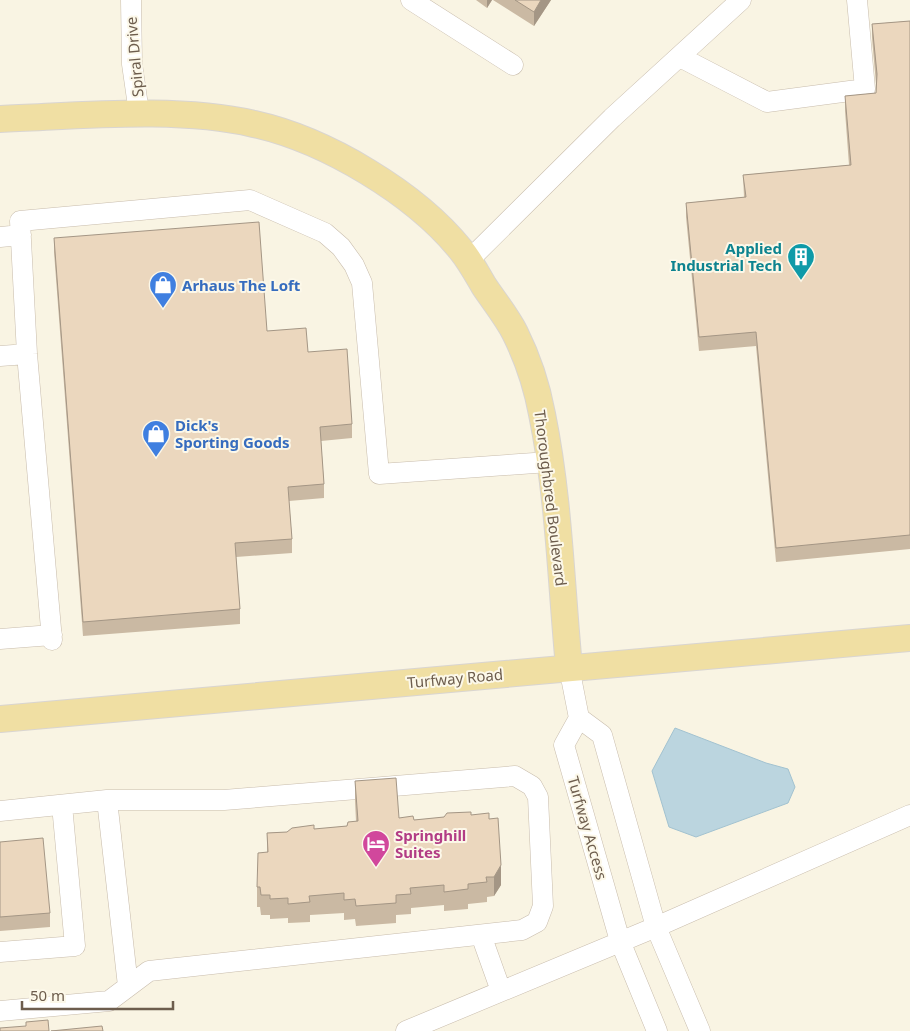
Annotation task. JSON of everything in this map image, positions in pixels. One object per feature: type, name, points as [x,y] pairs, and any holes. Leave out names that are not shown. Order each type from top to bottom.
[{"type":"main road","name":"Thoroughbred Boulevard","points":[[0,119],[139,114],[211,118],[254,124],[302,139],[349,161],[389,186],[424,213],[461,250],[515,333],[532,376],[542,413],[557,522],[569,667]]},
{"type":"main road","name":"Turfway Road","points":[[0,719],[910,638]]},
{"type":"street","name":"Spiral Drive","points":[[131,0],[132,64],[139,114]]},
{"type":"street","points":[[411,0],[513,65]]},
{"type":"street","points":[[468,261],[612,118],[741,0]]},
{"type":"street","points":[[680,57],[767,102],[865,89],[857,0]]},
{"type":"street","points":[[0,639],[52,638],[27,354],[20,221],[250,200],[304,222],[325,233],[341,247],[354,264],[362,283],[379,474],[549,462]]},
{"type":"street","points":[[0,237],[21,235]]},
{"type":"street","points":[[0,356],[27,354]]},
{"type":"street","points":[[569,667],[579,718],[602,735],[656,927],[700,1031]]},
{"type":"street","name":"Turfway Access","points":[[579,718],[564,746],[620,941],[657,1031]]},
{"type":"street","points":[[0,811],[107,800],[224,800],[515,776],[532,786],[538,797],[544,906],[537,922],[522,930],[149,971],[109,1001],[0,1011]]},
{"type":"street","points":[[107,800],[128,986]]},
{"type":"street","points":[[0,952],[75,946],[62,805]]},
{"type":"street","points":[[406,1031],[656,927],[910,815]]},
{"type":"street","points":[[481,935],[501,991]]},
{"type":"water","points":[[675,728],[766,763],[788,769],[795,787],[788,803],[696,837],[669,827],[652,771]]},
{"type":"building","points":[[515,0],[541,0],[534,12]]},
{"type":"building","name":"Applied Industrial Tech","points":[[910,21],[910,535],[776,548],[756,332],[699,337],[686,203],[746,197],[743,175],[851,165],[845,96],[876,93],[877,74],[872,24]]},
{"type":"building","points":[[259,222],[267,331],[306,328],[308,352],[347,349],[352,424],[320,427],[324,484],[288,487],[292,539],[235,543],[240,609],[83,622],[54,238]]},
{"type":"building","points":[[396,778],[399,818],[413,816],[414,820],[444,817],[447,813],[471,812],[471,815],[489,813],[489,819],[498,818],[501,865],[494,877],[486,877],[487,882],[468,884],[468,889],[444,892],[444,885],[410,888],[411,894],[396,895],[396,903],[356,906],[355,899],[344,900],[344,893],[309,896],[310,902],[288,904],[288,898],[270,899],[270,895],[261,895],[260,887],[257,887],[258,853],[268,852],[267,833],[287,832],[292,828],[314,825],[314,829],[347,826],[348,822],[358,821],[355,781]]},
{"type":"building","points":[[43,838],[50,913],[0,917],[0,842]]},
{"type":"building","points":[[48,1020],[49,1031],[0,1031],[0,1028],[26,1026],[26,1022]]},
{"type":"building","points":[[102,1026],[103,1031],[51,1031]]},
{"type":"place","name":"Applied Industrial Tech","points":[[801,281]]},
{"type":"place","name":"Arhaus The Loft","points":[[163,309]]},
{"type":"place","name":"Dick's Sporting Goods","points":[[156,458]]},
{"type":"place","name":"Springhill Suites","points":[[376,868]]}]
